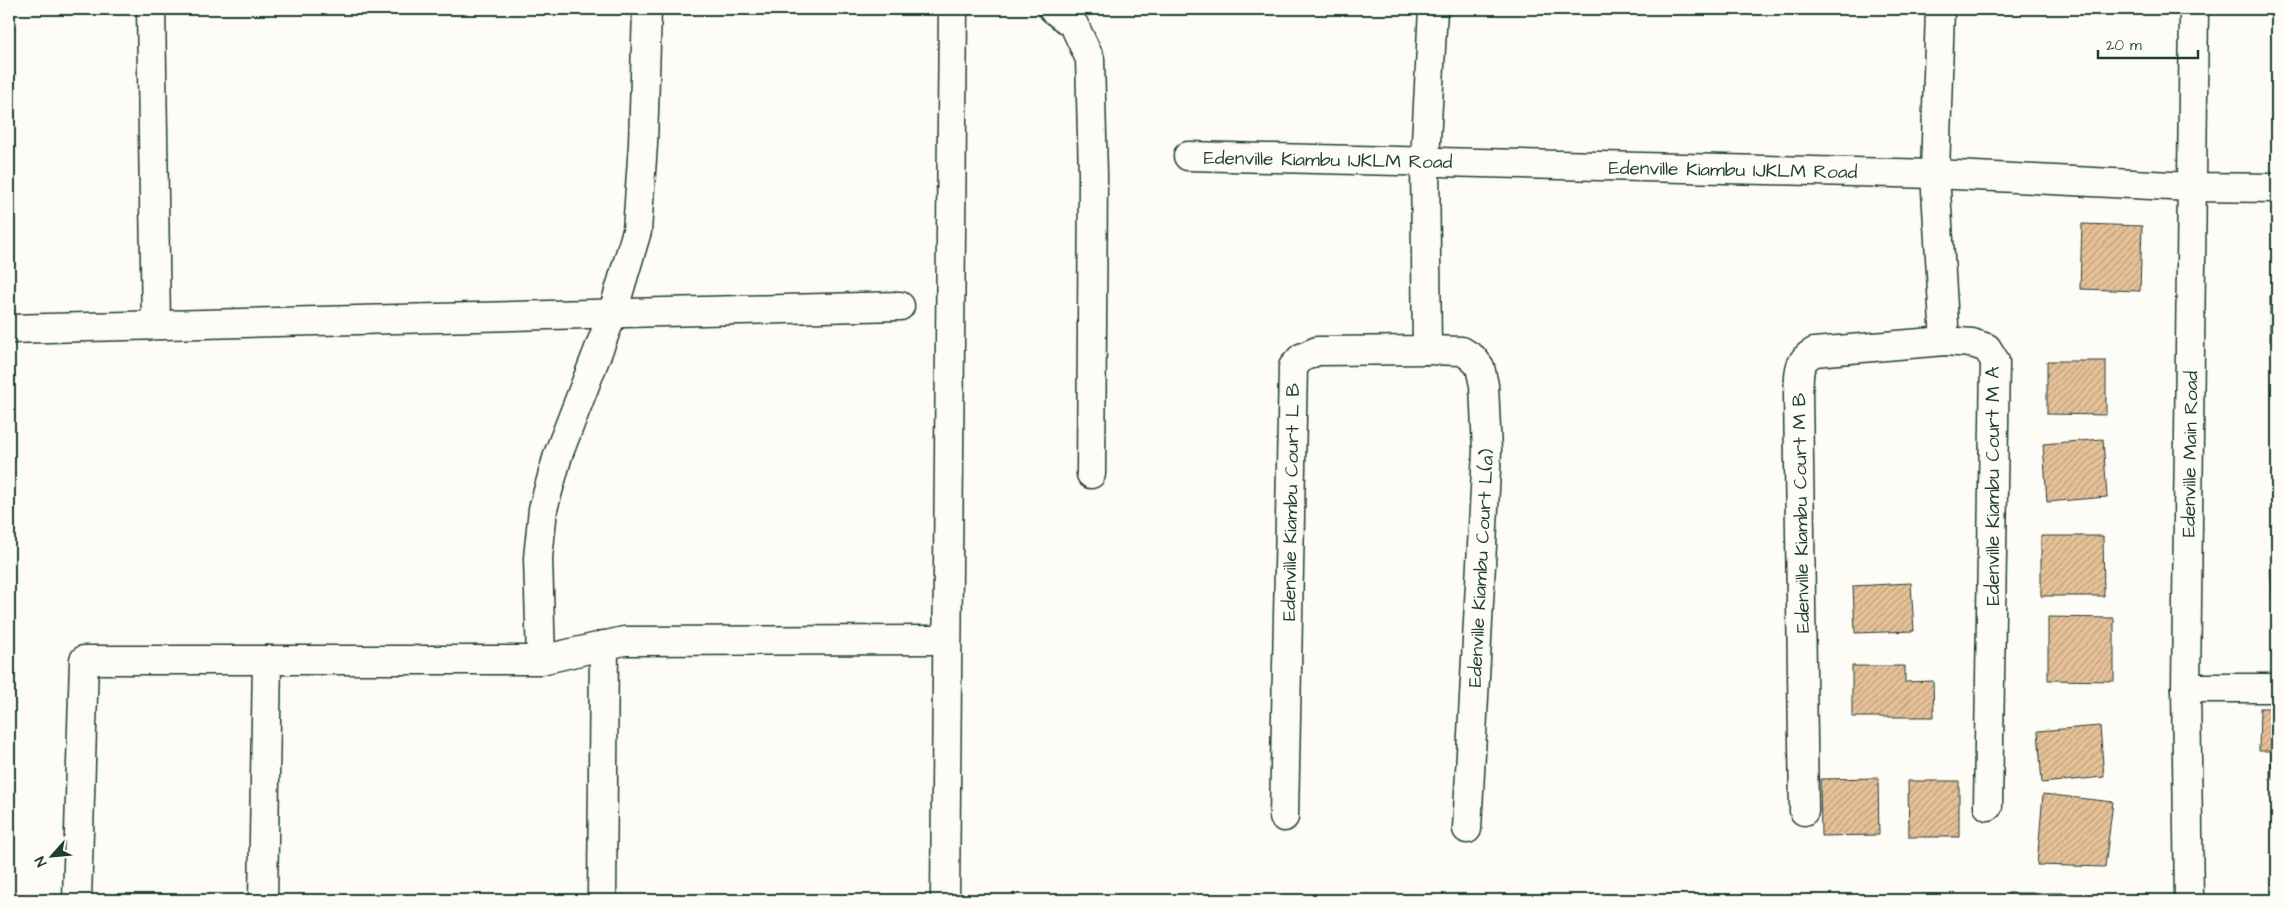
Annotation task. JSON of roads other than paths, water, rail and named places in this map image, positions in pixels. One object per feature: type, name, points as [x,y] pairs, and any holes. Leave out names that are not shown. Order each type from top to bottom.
[{"type":"street","points":[[151,9],[156,324]]},
{"type":"street","points":[[541,660],[538,558],[543,509],[558,455],[612,315],[637,231],[643,144],[647,9]]},
{"type":"street","points":[[945,900],[953,9]]},
{"type":"street","points":[[1053,9],[1074,25],[1090,59],[1093,166],[1091,474]]},
{"type":"street","points":[[1427,350],[1425,161],[1433,9]]},
{"type":"street","points":[[1940,9],[1935,174],[1945,341]]},
{"type":"street","name":"Edenville Main Road","points":[[2188,900],[2186,688],[2194,9]]},
{"type":"street","name":"Edenville Kiambu IJKLM Road","points":[[1188,156],[1935,174],[2191,187],[2277,188]]},
{"type":"street","points":[[9,329],[156,324],[612,315],[900,306]]},
{"type":"street","name":"Edenville Kiambu Court M A","points":[[1945,341],[1972,343],[1987,348],[1995,361],[1988,806]]},
{"type":"street","name":"Edenville Kiambu Court M B","points":[[1804,811],[1798,392],[1801,363],[1804,358],[1814,352],[1945,341]]},
{"type":"street","name":"Edenville Kiambu Court L B","points":[[1284,817],[1293,367],[1301,358],[1317,351],[1427,350]]},
{"type":"street","name":"Edenville Kiambu Court L(a)","points":[[1427,350],[1462,351],[1473,358],[1480,367],[1484,385],[1486,450],[1468,829]]},
{"type":"street","points":[[77,900],[84,660],[541,660],[624,641],[946,640]]},
{"type":"street","points":[[602,900],[604,645]]},
{"type":"street","points":[[263,900],[268,660]]},
{"type":"street","points":[[2186,688],[2277,688]]}]
